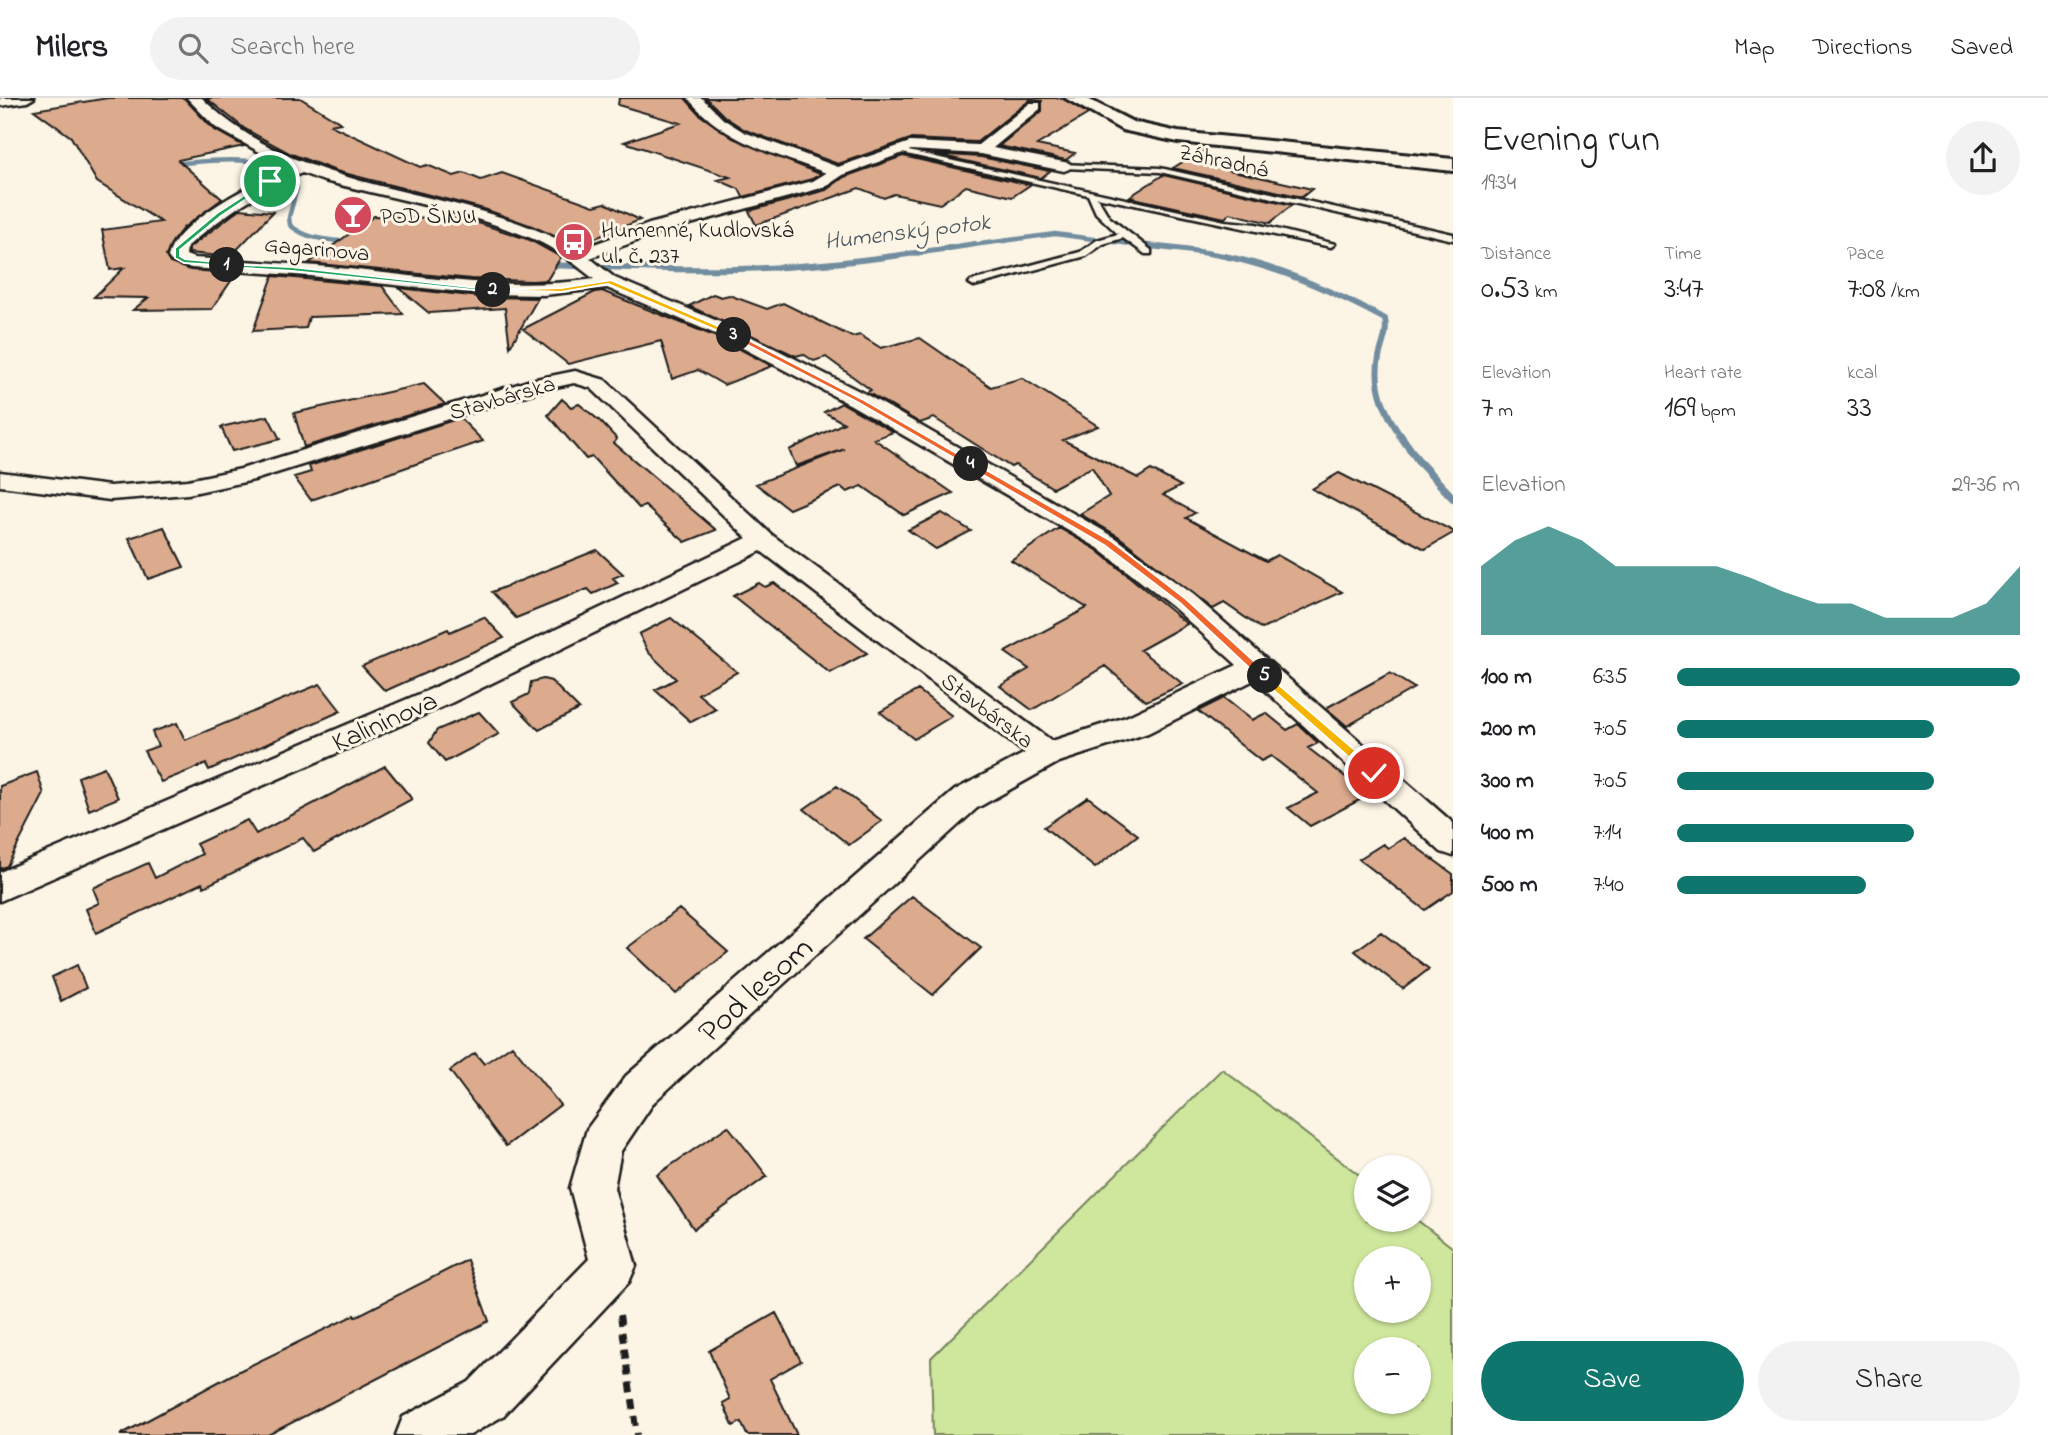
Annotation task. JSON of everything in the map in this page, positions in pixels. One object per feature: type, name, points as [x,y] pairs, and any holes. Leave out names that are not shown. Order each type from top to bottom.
[{"type":"street","points":[[1,101],[27,98]]},
{"type":"street","points":[[194,98],[220,124],[285,174]]},
{"type":"street","points":[[695,98],[718,122],[739,135],[838,172]]},
{"type":"street","points":[[1073,98],[1128,126],[1178,137],[1453,165]]},
{"type":"street","points":[[981,150],[1035,106]]},
{"type":"street","name":"Záhradná","points":[[591,268],[655,228],[819,184],[838,172],[910,146],[981,150],[1064,166]]},
{"type":"street","points":[[251,173],[330,178],[469,212],[521,228],[539,235],[591,268],[727,332],[835,388],[1107,543],[1183,601],[1453,843]]},
{"type":"street","name":"Gagarinova","points":[[285,174],[184,242],[177,250],[177,257],[191,263],[292,269],[472,289],[543,291],[591,268]]},
{"type":"street","name":"Stavbárska","points":[[0,479],[110,493],[188,487],[246,475],[538,384],[575,377],[598,384],[762,540],[1048,754]]},
{"type":"street","name":"Kalininova","points":[[0,887],[441,696],[762,540]]},
{"type":"street","name":"Pod lesom","points":[[613,1266],[592,1188],[602,1143],[640,1089],[966,799],[1048,754],[1137,725],[1255,668]]},
{"type":"street","points":[[421,1435],[486,1399],[613,1266]]},
{"type":"lane","points":[[898,150],[1331,244]]},
{"type":"lane","name":"Záhradná","points":[[1064,166],[1160,170],[1453,237]]},
{"type":"lane","points":[[1091,191],[1094,206],[1147,251]]},
{"type":"lane","points":[[974,283],[1083,254],[1100,242],[1115,237],[1128,237]]},
{"type":"path","points":[[613,1266],[637,1435]]},
{"type":"green space","points":[[1222,1069],[1354,1171],[1354,1232],[1431,1231],[1453,1248],[1453,1435],[933,1435],[931,1358]]},
{"type":"building","points":[[108,98],[184,98],[213,129],[244,146],[178,160],[222,199],[183,228],[172,242],[166,256],[170,263],[190,270],[216,272],[213,276],[235,275],[212,309],[133,310],[148,298],[94,297],[124,268],[110,270],[102,230],[161,222],[97,182],[71,137],[34,110]]},
{"type":"building","points":[[206,98],[300,98],[341,123],[330,125],[420,167],[427,165],[454,176],[464,173],[481,180],[502,173],[594,206],[605,203],[640,220],[576,246],[532,226],[484,209],[336,171],[289,153],[245,129]]},
{"type":"building","points":[[619,98],[685,98],[700,115],[733,138],[820,174],[812,179],[743,197],[739,189],[718,180],[730,177],[624,142],[680,123],[618,105]]},
{"type":"building","points":[[706,98],[1063,98],[1088,114],[1037,145],[1075,153],[1066,160],[999,146],[1042,111],[1042,101],[1030,100],[977,142],[910,139],[838,164],[745,130],[725,117]]},
{"type":"building","points":[[1202,150],[1212,166],[1312,189],[1302,197],[1173,168]]},
{"type":"building","points":[[934,154],[981,157],[1050,171],[1041,178]]},
{"type":"building","points":[[903,156],[1030,185],[1012,197],[966,186],[940,204],[894,194],[884,198],[859,188],[756,225],[749,211],[826,190],[844,177]]},
{"type":"building","points":[[1163,175],[1292,205],[1270,223],[1230,213],[1225,218],[1129,197]]},
{"type":"building","points":[[240,209],[273,212],[230,257],[189,253],[189,248]]},
{"type":"building","points":[[374,216],[466,219],[530,240],[561,257],[547,280],[532,281],[471,279],[309,263]]},
{"type":"building","points":[[273,276],[382,286],[403,314],[309,317],[306,328],[253,331]]},
{"type":"building","points":[[399,288],[480,297],[538,298],[510,347],[505,308],[429,313]]},
{"type":"building","points":[[602,291],[719,338],[772,366],[724,385],[698,370],[672,379],[661,341],[568,364],[523,329],[595,292]]},
{"type":"building","points":[[713,294],[721,297],[729,295],[767,309],[783,303],[852,337],[860,335],[881,348],[920,338],[991,387],[1022,378],[1098,426],[1063,440],[1138,478],[1151,470],[1181,486],[1163,495],[1195,513],[1186,518],[1266,561],[1277,555],[1342,592],[1262,629],[1224,603],[1213,609],[1118,536],[1080,514],[1109,496],[1092,467],[1053,488],[1015,465],[1011,467],[934,418],[920,423],[867,392],[871,390],[826,357],[814,361],[803,354],[796,356],[689,306]]},
{"type":"building","points":[[424,384],[445,404],[304,447],[294,413]]},
{"type":"building","points":[[562,399],[571,407],[579,404],[601,422],[617,439],[614,443],[716,530],[685,542],[645,506],[639,508],[592,457],[586,459],[548,415]]},
{"type":"building","points":[[842,403],[893,432],[874,439],[953,493],[904,515],[862,486],[847,492],[841,487],[789,509],[756,484],[845,449],[796,466],[789,450],[844,423],[824,412]]},
{"type":"building","points":[[268,416],[280,439],[232,451],[221,427]]},
{"type":"building","points":[[460,418],[483,441],[311,500],[294,477],[311,472],[309,466]]},
{"type":"building","points":[[1339,473],[1453,533],[1425,549],[1312,489]]},
{"type":"building","points":[[942,513],[971,531],[936,549],[908,530]]},
{"type":"building","points":[[164,527],[184,567],[148,579],[129,538]]},
{"type":"building","points":[[1059,528],[1097,550],[1187,624],[1140,650],[1183,684],[1146,701],[1105,666],[1032,710],[1000,686],[1029,669],[1005,652],[1087,608],[1011,560]]},
{"type":"building","points":[[597,550],[623,574],[613,578],[618,583],[593,594],[588,589],[516,618],[492,592]]},
{"type":"building","points":[[759,583],[765,587],[774,583],[867,653],[830,673],[733,596]]},
{"type":"building","points":[[484,617],[504,638],[385,691],[362,666],[448,629],[450,632]]},
{"type":"building","points":[[671,618],[737,672],[698,694],[716,709],[691,722],[655,690],[676,679],[648,652],[639,634]]},
{"type":"building","points":[[1390,673],[1414,688],[1347,726],[1326,708]]},
{"type":"building","points":[[543,679],[551,681],[579,709],[539,730],[512,702],[529,694],[531,682]]},
{"type":"building","points":[[320,684],[341,711],[209,770],[206,764],[161,782],[144,751],[158,746],[152,732],[177,723],[185,740]]},
{"type":"building","points":[[918,690],[952,716],[914,739],[880,712]]},
{"type":"building","points":[[1224,698],[1252,720],[1266,713],[1287,730],[1298,724],[1318,743],[1308,748],[1369,795],[1310,826],[1288,808],[1318,793],[1271,756],[1261,761],[1198,711]]},
{"type":"building","points":[[479,712],[499,734],[445,762],[429,743],[437,730]]},
{"type":"building","points":[[385,766],[412,799],[314,852],[303,838],[204,887],[202,883],[96,933],[86,909],[99,903],[93,888],[148,863],[155,878],[202,854],[196,844],[247,820],[256,834]]},
{"type":"building","points":[[104,767],[118,798],[89,810],[78,777]]},
{"type":"building","points":[[37,772],[44,794],[7,866],[0,869],[0,786]]},
{"type":"building","points":[[837,786],[882,821],[849,845],[804,809]]},
{"type":"building","points":[[1088,797],[1138,835],[1095,868],[1044,827]]},
{"type":"building","points":[[1404,838],[1453,874],[1453,891],[1425,910],[1359,859],[1383,844],[1388,848]]},
{"type":"building","points":[[912,896],[981,948],[933,995],[863,939]]},
{"type":"building","points":[[679,909],[728,952],[676,994],[627,948]]},
{"type":"building","points":[[1381,932],[1429,969],[1403,989],[1355,951]]},
{"type":"building","points":[[77,965],[86,988],[61,1001],[52,977]]},
{"type":"building","points":[[512,1045],[560,1105],[506,1146],[450,1071],[475,1053],[484,1064]]},
{"type":"building","points":[[728,1126],[767,1176],[694,1229],[657,1175]]},
{"type":"building","points":[[467,1260],[489,1321],[268,1435],[120,1435],[235,1373],[354,1315],[355,1317]]},
{"type":"building","points":[[776,1313],[801,1361],[770,1379],[797,1435],[747,1435],[741,1422],[733,1426],[723,1403],[730,1399],[709,1351]]},
{"type":"waterway","name":"Humenský potok","points":[[169,164],[239,160],[273,167],[286,175],[297,188],[289,217],[290,225],[311,236],[350,242]]},
{"type":"waterway","name":"Humenský potok","points":[[965,246],[1055,234],[1146,246]]},
{"type":"waterway","name":"Humenský potok","points":[[546,265],[666,269],[755,268],[857,261],[975,244]]},
{"type":"waterway","name":"Humenský potok","points":[[1132,244],[1229,257],[1270,268],[1348,300],[1385,319],[1385,334],[1378,368],[1379,389],[1385,409],[1401,437]]},
{"type":"waterway","name":"Humenský potok","points":[[1400,435],[1420,463],[1453,498]]},
{"type":"place","name":"POD ŠINU","points":[[353,215]]},
{"type":"place","name":"Humenné, Kudlovská ul. č. 237","points":[[574,242]]},
{"type":"route","points":[[270,181],[179,246],[177,257],[191,263],[292,269],[472,289],[543,291],[609,282],[727,332],[859,400],[1107,543],[1183,601],[1374,773]]}]
